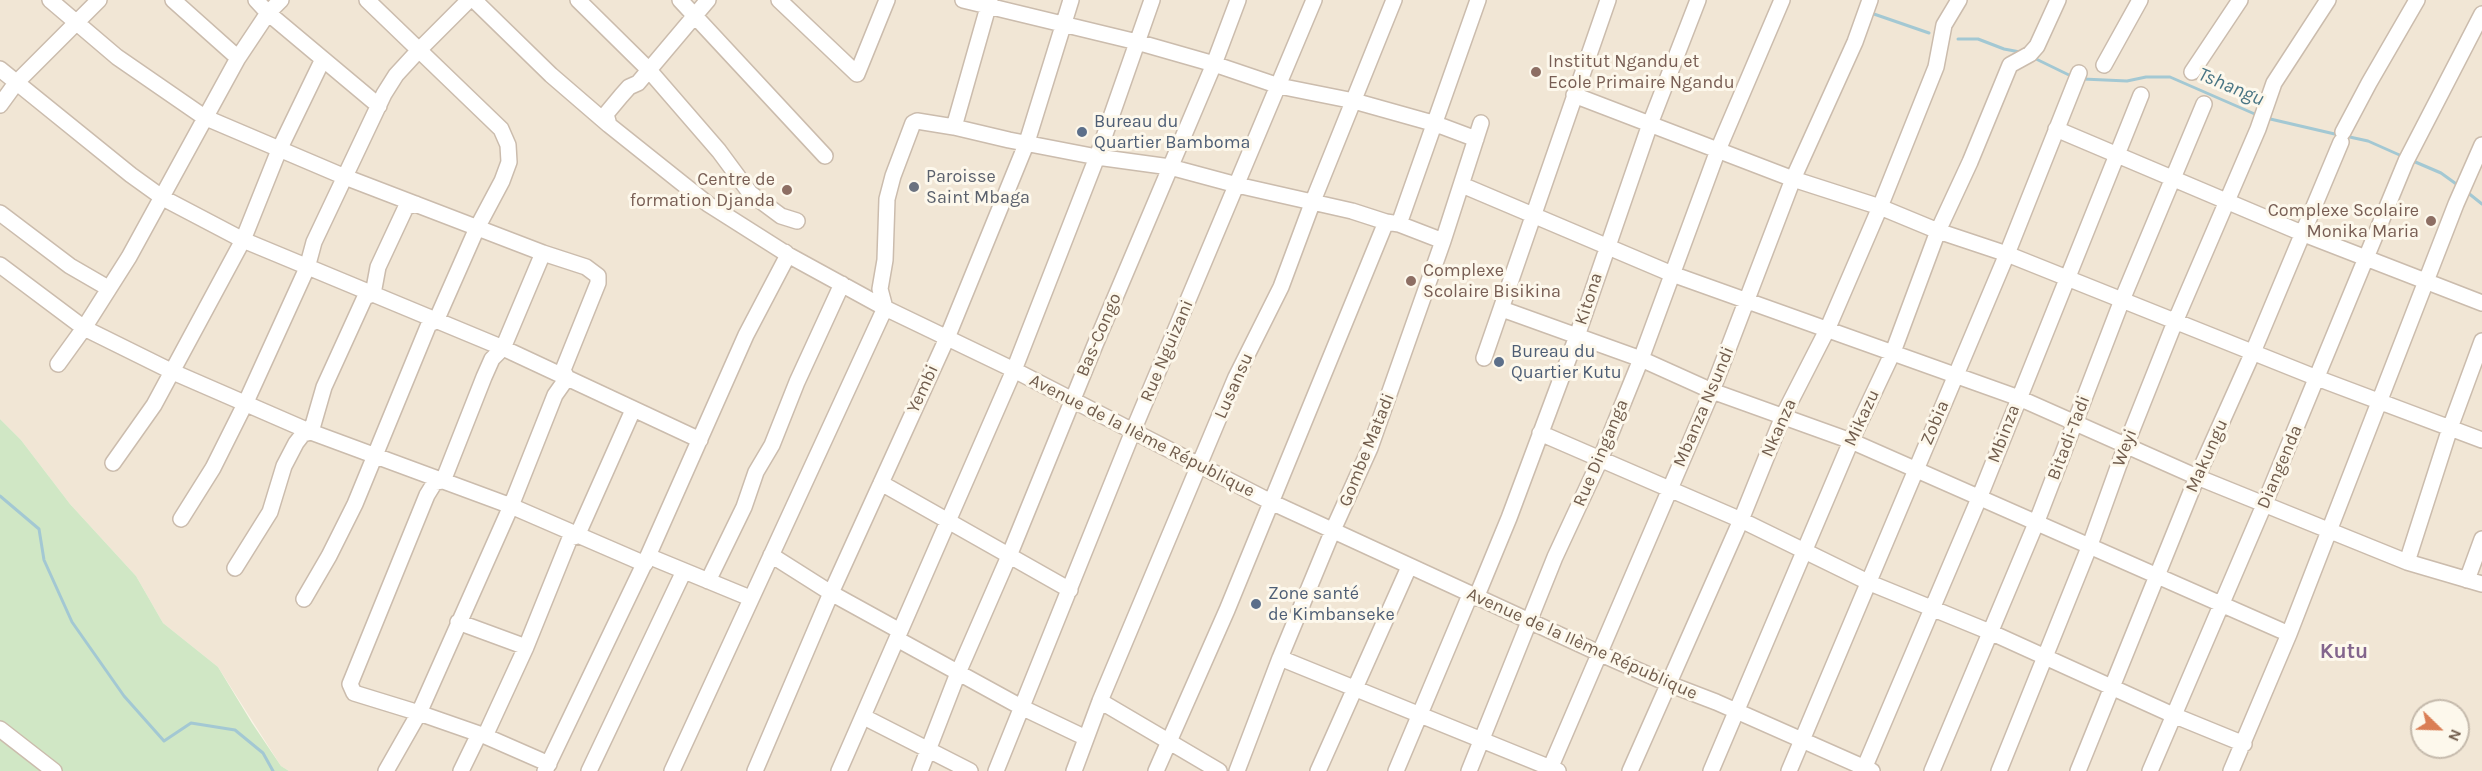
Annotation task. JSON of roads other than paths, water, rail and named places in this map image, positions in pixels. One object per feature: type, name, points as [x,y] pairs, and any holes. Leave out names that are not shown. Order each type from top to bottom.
[{"type":"street","points":[[50,0],[117,57],[204,117],[345,177],[543,253],[586,267],[598,276],[598,283],[563,370],[567,378]]},
{"type":"street","points":[[0,105],[16,83],[99,0]]},
{"type":"street","points":[[173,0],[238,58]]},
{"type":"street","points":[[256,0],[268,13],[379,106]]},
{"type":"street","points":[[58,364],[129,257],[238,58],[268,13],[281,0]]},
{"type":"street","points":[[304,599],[329,556],[375,456],[429,324],[436,321],[509,162],[508,145],[501,129],[367,0]]},
{"type":"street","points":[[181,519],[213,468],[246,402],[307,268],[314,242],[396,75],[469,0]]},
{"type":"street","name":"Avenue de la IIème République","points":[[474,0],[551,75],[609,125],[716,210],[885,308],[1014,370],[1271,502],[1409,567],[1867,770]]},
{"type":"street","points":[[578,0],[648,69],[718,151],[750,193],[781,216],[797,221]]},
{"type":"street","points":[[680,0],[825,156]]},
{"type":"street","points":[[609,125],[606,114],[629,87],[638,83],[708,0]]},
{"type":"street","points":[[779,0],[857,74],[887,0]]},
{"type":"street","points":[[963,0],[989,3],[1137,42],[1280,86],[1354,101],[1436,124],[1476,139]]},
{"type":"street","name":"Yembi","points":[[755,771],[831,593],[947,338],[1027,142],[1071,0]]},
{"type":"street","points":[[839,771],[1014,370],[1097,157],[1152,0]]},
{"type":"street","name":"Bas-Congo","points":[[920,771],[958,673],[1214,64],[1238,0]]},
{"type":"street","name":"Rue Nguizani","points":[[996,771],[1133,431],[1280,86],[1314,0]]},
{"type":"street","name":"Lusansu","points":[[1074,771],[1100,701],[1236,377],[1281,287],[1394,0]]},
{"type":"street","points":[[1156,771],[1436,124],[1478,0]]},
{"type":"street","points":[[1484,358],[1608,0]]},
{"type":"street","name":"Kitona","points":[[1396,771],[1419,715],[1509,518],[1577,336],[1606,246],[1650,124],[1698,0]]},
{"type":"street","name":"Rue Dinganga","points":[[1469,771],[1555,557],[1600,460],[1641,359],[1718,150],[1782,0]]},
{"type":"street","name":"Mbanza Nsundi","points":[[1553,770],[1712,392],[1793,179],[1855,42],[1870,0]]},
{"type":"street","name":"Nkanza","points":[[1630,771],[1741,520],[1783,416],[1827,330],[1880,207],[1936,67],[1944,25],[1959,0]]},
{"type":"street","name":"Mikazu","points":[[1711,771],[1851,441],[1893,352],[1938,231],[1970,162],[2010,65],[2030,54],[2037,46],[2058,0]]},
{"type":"street","points":[[2192,72],[2240,0]]},
{"type":"street","name":"Weyi","points":[[1999,771],[2090,544],[2175,322],[2258,129],[2274,83],[2328,0]]},
{"type":"street","name":"Makungu","points":[[2078,771],[2197,477],[2304,234],[2342,137],[2369,82],[2417,0]]},
{"type":"street","points":[[954,127],[989,3]]},
{"type":"street","points":[[2104,64],[2140,3]]},
{"type":"street","name":"Diangenda","points":[[2150,771],[2264,505],[2407,159],[2482,14]]},
{"type":"street","points":[[113,463],[154,405],[243,240],[279,150],[323,59]]},
{"type":"street","points":[[0,69],[131,175],[163,198],[243,240],[503,348],[700,440]]},
{"type":"street","name":"Zobia","points":[[1789,771],[1870,583],[1954,375],[2007,254],[2079,73]]},
{"type":"street","name":"Mbinza","points":[[1867,770],[2141,95]]},
{"type":"street","points":[[1574,96],[1793,179],[1880,207],[1938,231],[2007,254],[2317,378],[2482,440]]},
{"type":"street","name":"Bitadi-Tadi","points":[[1932,771],[2037,521],[2122,300],[2204,104]]},
{"type":"street","points":[[672,771],[885,308],[880,289],[885,260],[887,199],[911,127],[917,121],[1097,157],[1170,167],[1237,185],[1313,201],[1393,223],[1443,241]]},
{"type":"street","name":"Gombe Matadi","points":[[1237,771],[1332,530],[1370,448],[1443,241],[1481,123]]},
{"type":"street","points":[[2056,129],[2304,234],[2482,303]]},
{"type":"street","points":[[2231,771],[2289,633],[2456,204],[2482,145]]},
{"type":"street","points":[[1462,185],[1672,274],[1747,303],[1893,352],[2019,398],[2197,477],[2407,562],[2475,582],[2482,539]]},
{"type":"street","points":[[373,294],[378,267],[406,207],[416,204]]},
{"type":"street","points":[[0,213],[70,266],[108,288]]},
{"type":"street","points":[[443,481],[435,482],[427,495],[350,684],[354,693],[482,735],[547,767],[646,560],[746,335],[788,255],[785,252]]},
{"type":"street","points":[[443,481],[492,359],[503,348],[543,253]]},
{"type":"street","points":[[0,265],[84,328],[173,372],[311,432],[511,506],[577,536],[684,571],[750,598]]},
{"type":"street","points":[[708,581],[842,284]]},
{"type":"street","points":[[311,432],[324,387],[358,311],[365,297],[373,294]]},
{"type":"street","points":[[1502,309],[1641,359],[1712,392],[1851,441],[1980,496],[1997,507],[2037,521],[2289,633]]},
{"type":"street","points":[[2407,562],[2450,428],[2482,341]]},
{"type":"street","points":[[386,771],[419,713],[511,506],[555,395],[567,378]]},
{"type":"street","points":[[577,536],[633,410]]},
{"type":"street","points":[[236,568],[270,512],[284,466],[296,443],[303,434],[311,432]]},
{"type":"street","points":[[1540,433],[1669,491],[1741,520],[1870,583],[1990,632],[2112,688],[2244,744]]},
{"type":"street","points":[[881,483],[1070,590]]},
{"type":"street","points":[[461,771],[482,735],[526,647],[570,538],[577,536]]},
{"type":"street","points":[[771,555],[958,673],[1086,738]]},
{"type":"street","points":[[1318,771],[1409,567]]},
{"type":"street","points":[[589,771],[684,571]]},
{"type":"street","points":[[458,622],[526,647]]},
{"type":"street","points":[[1280,658],[1553,770]]},
{"type":"street","points":[[1100,701],[1219,771]]},
{"type":"street","points":[[864,717],[970,771]]},
{"type":"street","points":[[0,729],[54,771]]},
{"type":"waterway","name":"Tshangu","points":[[1871,13],[1929,33]]},
{"type":"waterway","name":"Tshangu","points":[[1958,39],[1978,39],[2004,49],[2020,52]]},
{"type":"waterway","name":"Tshangu","points":[[2034,58],[2071,76]]},
{"type":"waterway","name":"Tshangu","points":[[2083,79],[2127,81],[2146,77],[2170,77],[2257,115]]},
{"type":"waterway","name":"Tshangu","points":[[2266,118],[2339,135]]},
{"type":"waterway","name":"Tshangu","points":[[2345,136],[2368,141],[2404,157]]},
{"type":"waterway","name":"Tshangu","points":[[2413,161],[2441,173],[2459,186]]},
{"type":"waterway","name":"Tshangu","points":[[2467,192],[2482,204]]},
{"type":"waterway","points":[[0,496],[39,529],[44,560],[72,622],[124,696],[164,741],[191,723],[235,730],[263,753],[273,771]]},
{"type":"place","name":"Institut Ngandu et Ecole Primaire Ngandu","points":[[1536,72]]},
{"type":"place","name":"Bureau du Quartier Bamboma","points":[[1082,132]]},
{"type":"place","name":"Paroisse Saint Mbaga","points":[[914,187]]},
{"type":"place","name":"Centre de formation Djanda","points":[[787,190]]},
{"type":"place","name":"Complexe Scolaire Monika Maria","points":[[2431,221]]},
{"type":"place","name":"Complexe Scolaire Bisikina","points":[[1411,281]]},
{"type":"place","name":"Bureau du Quartier Kutu","points":[[1499,362]]},
{"type":"place","name":"Zone santé de Kimbanseke","points":[[1256,604]]},
{"type":"district","name":"Kutu","points":[[2344,652]]}]
